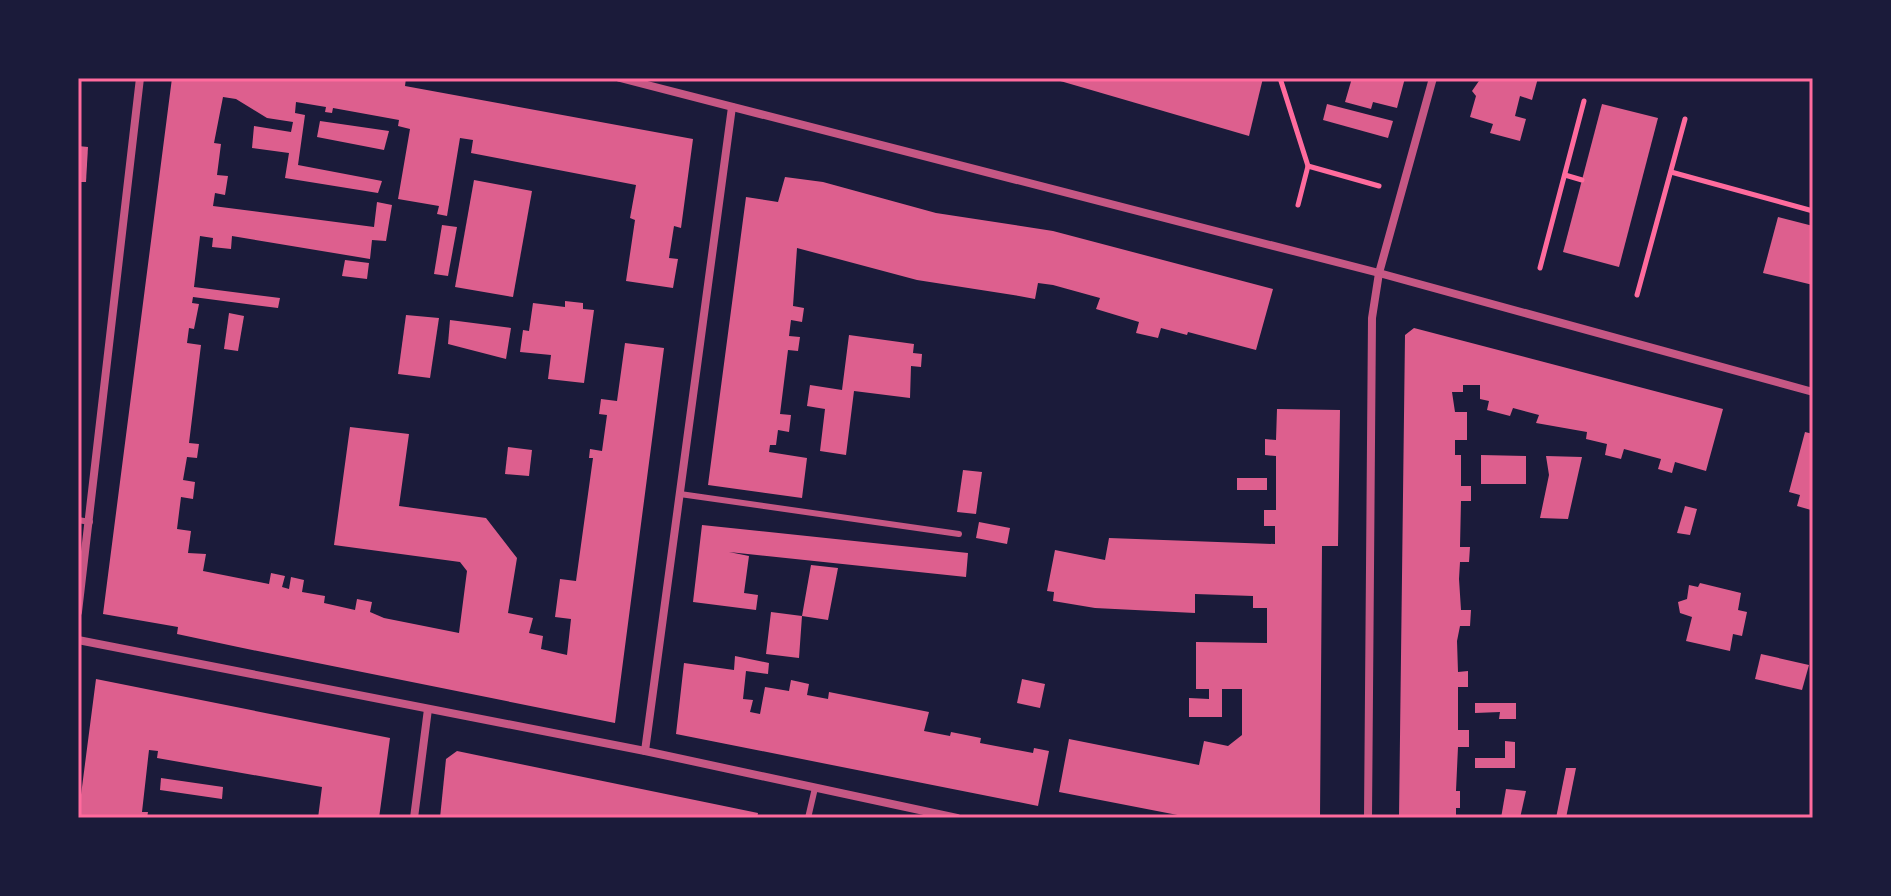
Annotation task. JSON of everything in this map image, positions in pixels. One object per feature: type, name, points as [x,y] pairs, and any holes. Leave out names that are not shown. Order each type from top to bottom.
[{"type":"street","points":[[78,612],[140,78]]},
{"type":"street","points":[[620,78],[1379,273],[1813,392]]},
{"type":"street","points":[[1368,818],[1372,318],[1379,273],[1433,78]]},
{"type":"street","points":[[645,751],[732,107]]},
{"type":"street","points":[[78,640],[645,751],[957,818]]},
{"type":"street","points":[[414,818],[428,709]]},
{"type":"lane","points":[[680,494],[959,534]]},
{"type":"lane","points":[[78,520],[90,522]]},
{"type":"lane","points":[[808,818],[815,788]]},
{"type":"path","points":[[1280,78],[1308,166],[1298,205]]},
{"type":"path","points":[[1540,268],[1584,101]]},
{"type":"path","points":[[1637,295],[1685,119]]},
{"type":"path","points":[[1308,166],[1379,186]]},
{"type":"path","points":[[1671,172],[1813,211]]},
{"type":"path","points":[[1565,175],[1582,180]]},
{"type":"building","points":[[172,78],[406,78],[405,86],[693,139],[681,228],[674,226],[669,258],[678,259],[673,288],[626,281],[635,220],[630,218],[636,185],[471,153],[473,140],[460,138],[447,216],[437,214],[439,206],[398,199],[410,129],[398,126],[399,120],[333,108],[332,113],[325,112],[326,107],[296,102],[295,113],[305,115],[298,165],[382,181],[378,193],[285,178],[289,153],[252,148],[254,126],[291,132],[293,122],[267,118],[236,99],[223,97],[214,143],[221,144],[217,175],[228,176],[225,195],[215,193],[213,206],[374,227],[377,202],[392,205],[386,241],[372,240],[370,259],[232,236],[231,249],[212,247],[213,238],[200,236],[194,287],[280,298],[278,308],[193,297],[192,303],[199,304],[194,329],[189,328],[187,343],[201,345],[189,443],[199,444],[197,458],[187,457],[183,480],[195,482],[193,499],[181,497],[177,529],[191,531],[188,553],[206,554],[203,571],[269,584],[271,573],[285,576],[282,587],[289,589],[291,577],[304,580],[302,592],[325,596],[324,603],[355,610],[357,599],[372,602],[370,612],[384,618],[459,633],[467,571],[460,562],[334,545],[350,427],[409,434],[399,506],[486,518],[517,558],[508,613],[533,618],[529,633],[543,636],[541,649],[567,655],[571,619],[555,617],[560,579],[576,581],[593,458],[589,458],[590,449],[602,451],[607,415],[599,414],[601,399],[617,401],[625,343],[664,348],[615,723],[238,647],[177,634],[178,627],[103,614]]},
{"type":"building","points":[[1050,78],[1263,78],[1249,136]]},
{"type":"building","points":[[1352,78],[1405,78],[1397,108],[1373,102],[1371,109],[1345,102]]},
{"type":"building","points":[[1481,78],[1538,78],[1532,100],[1520,96],[1515,116],[1526,119],[1520,141],[1490,133],[1493,124],[1470,117],[1476,96],[1472,91]]},
{"type":"building","points":[[1327,104],[1393,121],[1388,138],[1323,120]]},
{"type":"building","points":[[1602,104],[1658,118],[1619,267],[1563,252]]},
{"type":"building","points":[[320,121],[389,131],[384,150],[317,137]]},
{"type":"building","points":[[78,146],[88,147],[86,182],[78,182]]},
{"type":"building","points":[[785,177],[823,182],[936,213],[1053,231],[1273,289],[1256,350],[1161,328],[1158,338],[1136,333],[1139,322],[1096,309],[1100,298],[1053,285],[1038,283],[1035,299],[917,280],[797,248],[793,306],[804,308],[802,322],[791,320],[789,336],[800,337],[798,351],[788,350],[780,414],[791,415],[789,432],[778,430],[776,445],[770,445],[769,452],[807,458],[802,498],[708,485],[746,197],[778,202]]},
{"type":"building","points":[[474,180],[532,191],[513,297],[455,287]]},
{"type":"building","points":[[1778,217],[1813,226],[1813,285],[1763,273]]},
{"type":"building","points":[[442,225],[457,227],[448,276],[434,274]]},
{"type":"building","points":[[345,260],[369,263],[367,279],[342,276]]},
{"type":"building","points":[[565,301],[583,303],[583,309],[594,310],[584,383],[548,379],[551,355],[520,352],[523,330],[529,331],[533,303],[565,307]]},
{"type":"building","points":[[229,313],[244,316],[238,351],[224,349]]},
{"type":"building","points":[[406,315],[439,318],[430,378],[398,374]]},
{"type":"building","points":[[450,320],[511,328],[506,359],[448,344]]},
{"type":"building","points":[[1414,328],[1723,409],[1706,471],[1675,462],[1672,473],[1658,469],[1661,459],[1624,449],[1621,459],[1605,455],[1607,444],[1586,439],[1587,432],[1536,423],[1539,415],[1513,408],[1510,416],[1487,410],[1489,401],[1480,399],[1480,385],[1463,385],[1463,392],[1452,392],[1455,412],[1467,412],[1467,440],[1455,440],[1455,455],[1461,455],[1461,486],[1471,486],[1471,501],[1461,501],[1460,547],[1470,547],[1469,562],[1460,562],[1459,579],[1461,610],[1471,610],[1470,626],[1460,626],[1457,641],[1458,672],[1468,671],[1468,687],[1458,687],[1458,730],[1469,730],[1469,747],[1458,747],[1456,791],[1460,791],[1460,808],[1456,808],[1456,818],[1399,818],[1405,335]]},
{"type":"building","points":[[849,335],[914,344],[913,353],[922,354],[921,367],[911,366],[910,398],[854,391],[846,455],[820,451],[825,409],[807,406],[810,385],[842,390]]},
{"type":"building","points":[[1277,409],[1340,410],[1338,546],[1322,546],[1320,818],[1193,818],[1059,792],[1069,739],[1199,765],[1204,741],[1228,746],[1242,735],[1242,689],[1222,689],[1222,717],[1189,717],[1189,698],[1209,699],[1209,689],[1196,689],[1196,642],[1267,643],[1267,608],[1253,608],[1253,596],[1195,594],[1195,613],[1095,608],[1053,601],[1054,592],[1047,591],[1055,550],[1105,560],[1109,538],[1275,544],[1275,526],[1264,526],[1264,510],[1276,510],[1276,456],[1265,455],[1265,439],[1276,440]]},
{"type":"building","points":[[1805,432],[1813,434],[1811,510],[1797,506],[1800,495],[1789,492]]},
{"type":"building","points":[[508,447],[532,450],[529,476],[505,474]]},
{"type":"building","points":[[1481,455],[1526,456],[1526,484],[1481,484]]},
{"type":"building","points":[[1546,456],[1582,457],[1568,519],[1540,518],[1549,475]]},
{"type":"building","points":[[963,470],[982,472],[976,514],[957,512]]},
{"type":"building","points":[[1237,478],[1267,478],[1267,490],[1237,490]]},
{"type":"building","points":[[1685,506],[1697,509],[1690,535],[1677,533]]},
{"type":"building","points":[[979,522],[1010,528],[1007,544],[976,538]]},
{"type":"building","points":[[702,525],[968,553],[966,577],[729,552],[749,556],[744,593],[758,595],[756,610],[693,602]]},
{"type":"building","points":[[811,565],[838,568],[828,620],[802,616]]},
{"type":"building","points":[[1700,583],[1741,593],[1738,610],[1747,612],[1742,636],[1733,634],[1730,651],[1686,641],[1692,617],[1680,613],[1678,602],[1687,599],[1689,585],[1698,587]]},
{"type":"building","points":[[771,612],[802,616],[799,658],[766,654]]},
{"type":"building","points":[[1761,654],[1809,665],[1802,690],[1755,679]]},
{"type":"building","points":[[735,656],[769,663],[768,674],[746,671],[743,699],[753,700],[750,712],[760,714],[765,687],[789,691],[791,680],[809,684],[807,695],[828,699],[829,692],[929,712],[924,731],[981,738],[980,743],[1033,753],[1034,748],[1049,751],[1038,806],[676,734],[684,663],[734,670]]},
{"type":"building","points":[[96,679],[390,738],[379,818],[318,818],[322,787],[157,758],[158,751],[149,750],[142,812],[148,812],[147,818],[78,818]]},
{"type":"building","points":[[1022,679],[1045,684],[1040,708],[1017,703]]},
{"type":"building","points":[[1475,703],[1516,703],[1516,719],[1499,719],[1500,712],[1475,713]]},
{"type":"building","points":[[1505,741],[1515,742],[1515,768],[1475,768],[1475,758],[1505,758]]},
{"type":"building","points":[[457,751],[758,813],[757,818],[440,818],[446,759]]},
{"type":"building","points":[[1566,768],[1576,768],[1566,818],[1556,818]]},
{"type":"building","points":[[161,778],[223,787],[222,799],[160,790]]},
{"type":"building","points":[[1506,789],[1526,791],[1520,818],[1501,818]]}]
